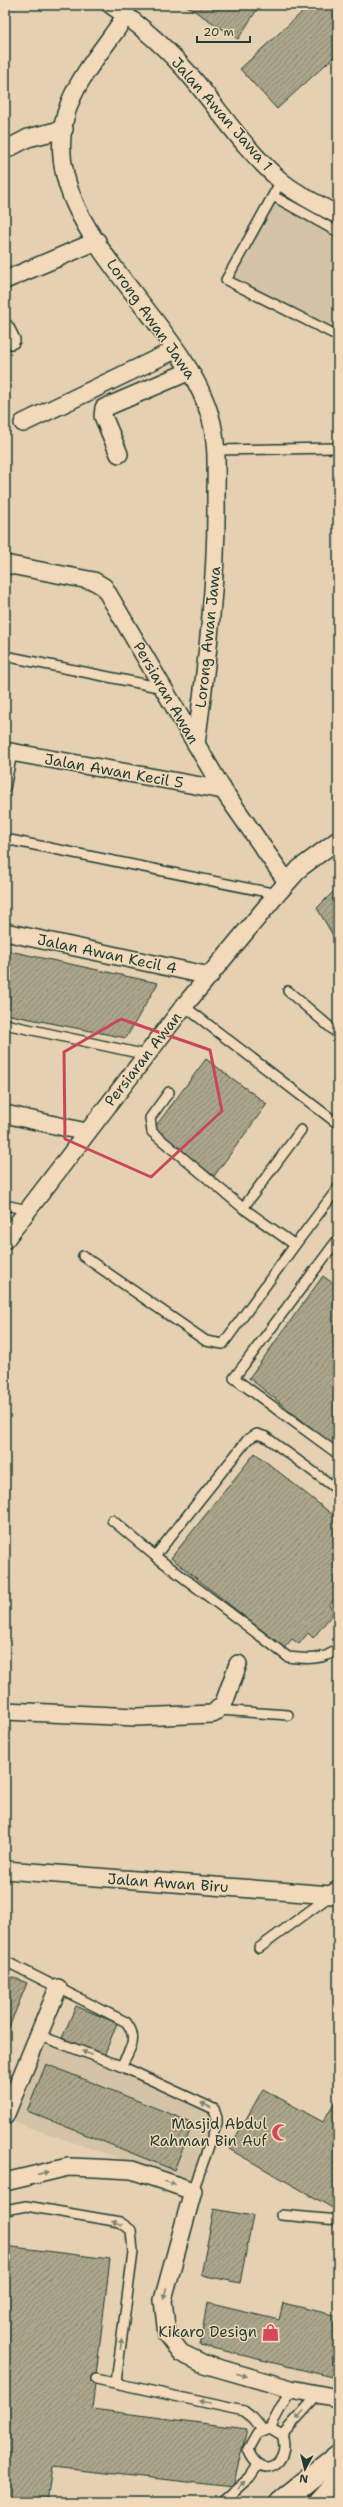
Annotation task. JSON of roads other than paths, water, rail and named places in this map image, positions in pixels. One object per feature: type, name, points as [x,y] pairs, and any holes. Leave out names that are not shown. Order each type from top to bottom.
[{"type":"main road","points":[[281,2502],[338,2456]]},
{"type":"main road","points":[[320,2502],[338,2482]]},
{"type":"street","name":"Jalan Awan Jawa 1","points":[[111,5],[126,15],[155,40],[193,79],[243,142],[281,181],[338,215]]},
{"type":"street","name":"Lorong Awan Jawa","points":[[126,15],[78,86],[67,111],[64,129],[62,169],[81,217],[96,241],[190,371],[210,416],[216,450],[215,570],[207,667],[196,744]]},
{"type":"street","points":[[5,150],[34,136],[64,129]]},
{"type":"street","points":[[5,280],[96,241]]},
{"type":"street","points":[[23,423],[175,350]]},
{"type":"street","points":[[119,454],[104,421],[102,412],[104,408],[190,371]]},
{"type":"street","name":"Persiaran Awan","points":[[5,564],[101,584],[107,590],[223,790],[282,888]]},
{"type":"street","name":"Jalan Awan Kecil 5","points":[[9,752],[223,790]]},
{"type":"street","name":"Persiaran Awan","points":[[5,1240],[86,1132],[184,1006],[282,888],[300,868],[338,840]]},
{"type":"street","name":"Jalan Awan Kecil 4","points":[[5,932],[210,976]]},
{"type":"street","points":[[5,1114],[86,1132]]},
{"type":"street","points":[[5,1710],[136,1717],[204,1716],[213,1714],[219,1710],[224,1703],[238,1664]]},
{"type":"street","name":"Jalan Awan Biru","points":[[5,1870],[335,1893]]},
{"type":"street","points":[[5,2116],[58,1988]]},
{"type":"street","points":[[10,2177],[68,2167],[132,2170],[193,2191],[163,2300],[167,2335],[181,2353],[204,2364],[291,2389],[337,2400]]},
{"type":"lane","points":[[281,181],[226,280],[338,336]]},
{"type":"lane","points":[[273,196],[338,232]]},
{"type":"lane","points":[[216,450],[336,448]]},
{"type":"lane","points":[[5,656],[164,689]]},
{"type":"lane","points":[[5,788],[9,752]]},
{"type":"lane","points":[[5,839],[282,888]]},
{"type":"lane","points":[[288,991],[338,1034]]},
{"type":"lane","points":[[184,1006],[338,1124]]},
{"type":"lane","points":[[5,1024],[147,1055]]},
{"type":"lane","points":[[169,1092],[150,1118],[152,1132],[243,1208],[295,1245]]},
{"type":"lane","points":[[243,1208],[301,1130]]},
{"type":"lane","points":[[83,1256],[206,1341],[223,1344],[338,1188]]},
{"type":"lane","points":[[5,1205],[28,1210]]},
{"type":"lane","points":[[338,1239],[234,1378],[338,1454]]},
{"type":"lane","points":[[155,1556],[248,1439],[257,1434],[266,1437],[338,1490]]},
{"type":"lane","points":[[112,1520],[155,1556],[288,1657],[307,1660],[322,1656],[338,1648]]},
{"type":"lane","points":[[219,1710],[288,1715]]},
{"type":"lane","name":"Jalan Awan Biru","points":[[259,1948],[335,1893]]},
{"type":"lane","points":[[5,1961],[120,2018],[130,2027],[134,2038],[132,2047],[121,2066]]},
{"type":"lane","points":[[38,2034],[121,2066],[210,2106],[216,2114],[216,2123],[193,2191]]},
{"type":"lane","points":[[5,2210],[26,2206],[120,2222],[131,2230],[133,2252],[116,2382]]},
{"type":"lane","points":[[281,2215],[338,2220]]},
{"type":"lane","points":[[96,2378],[244,2411],[267,2429],[282,2434]]},
{"type":"lane","points":[[282,2434],[285,2443],[284,2453],[279,2462],[272,2467],[261,2467],[254,2463],[248,2449],[257,2433],[267,2429],[291,2389]]},
{"type":"lane","points":[[282,2434],[318,2395]]},
{"type":"lane","points":[[222,2502],[250,2477],[258,2465]]},
{"type":"place","name":"Masjid Abdul Rahman Bin Auf","points":[[280,2133]]},
{"type":"place","name":"Kikaro Design","points":[[270,2332]]}]
